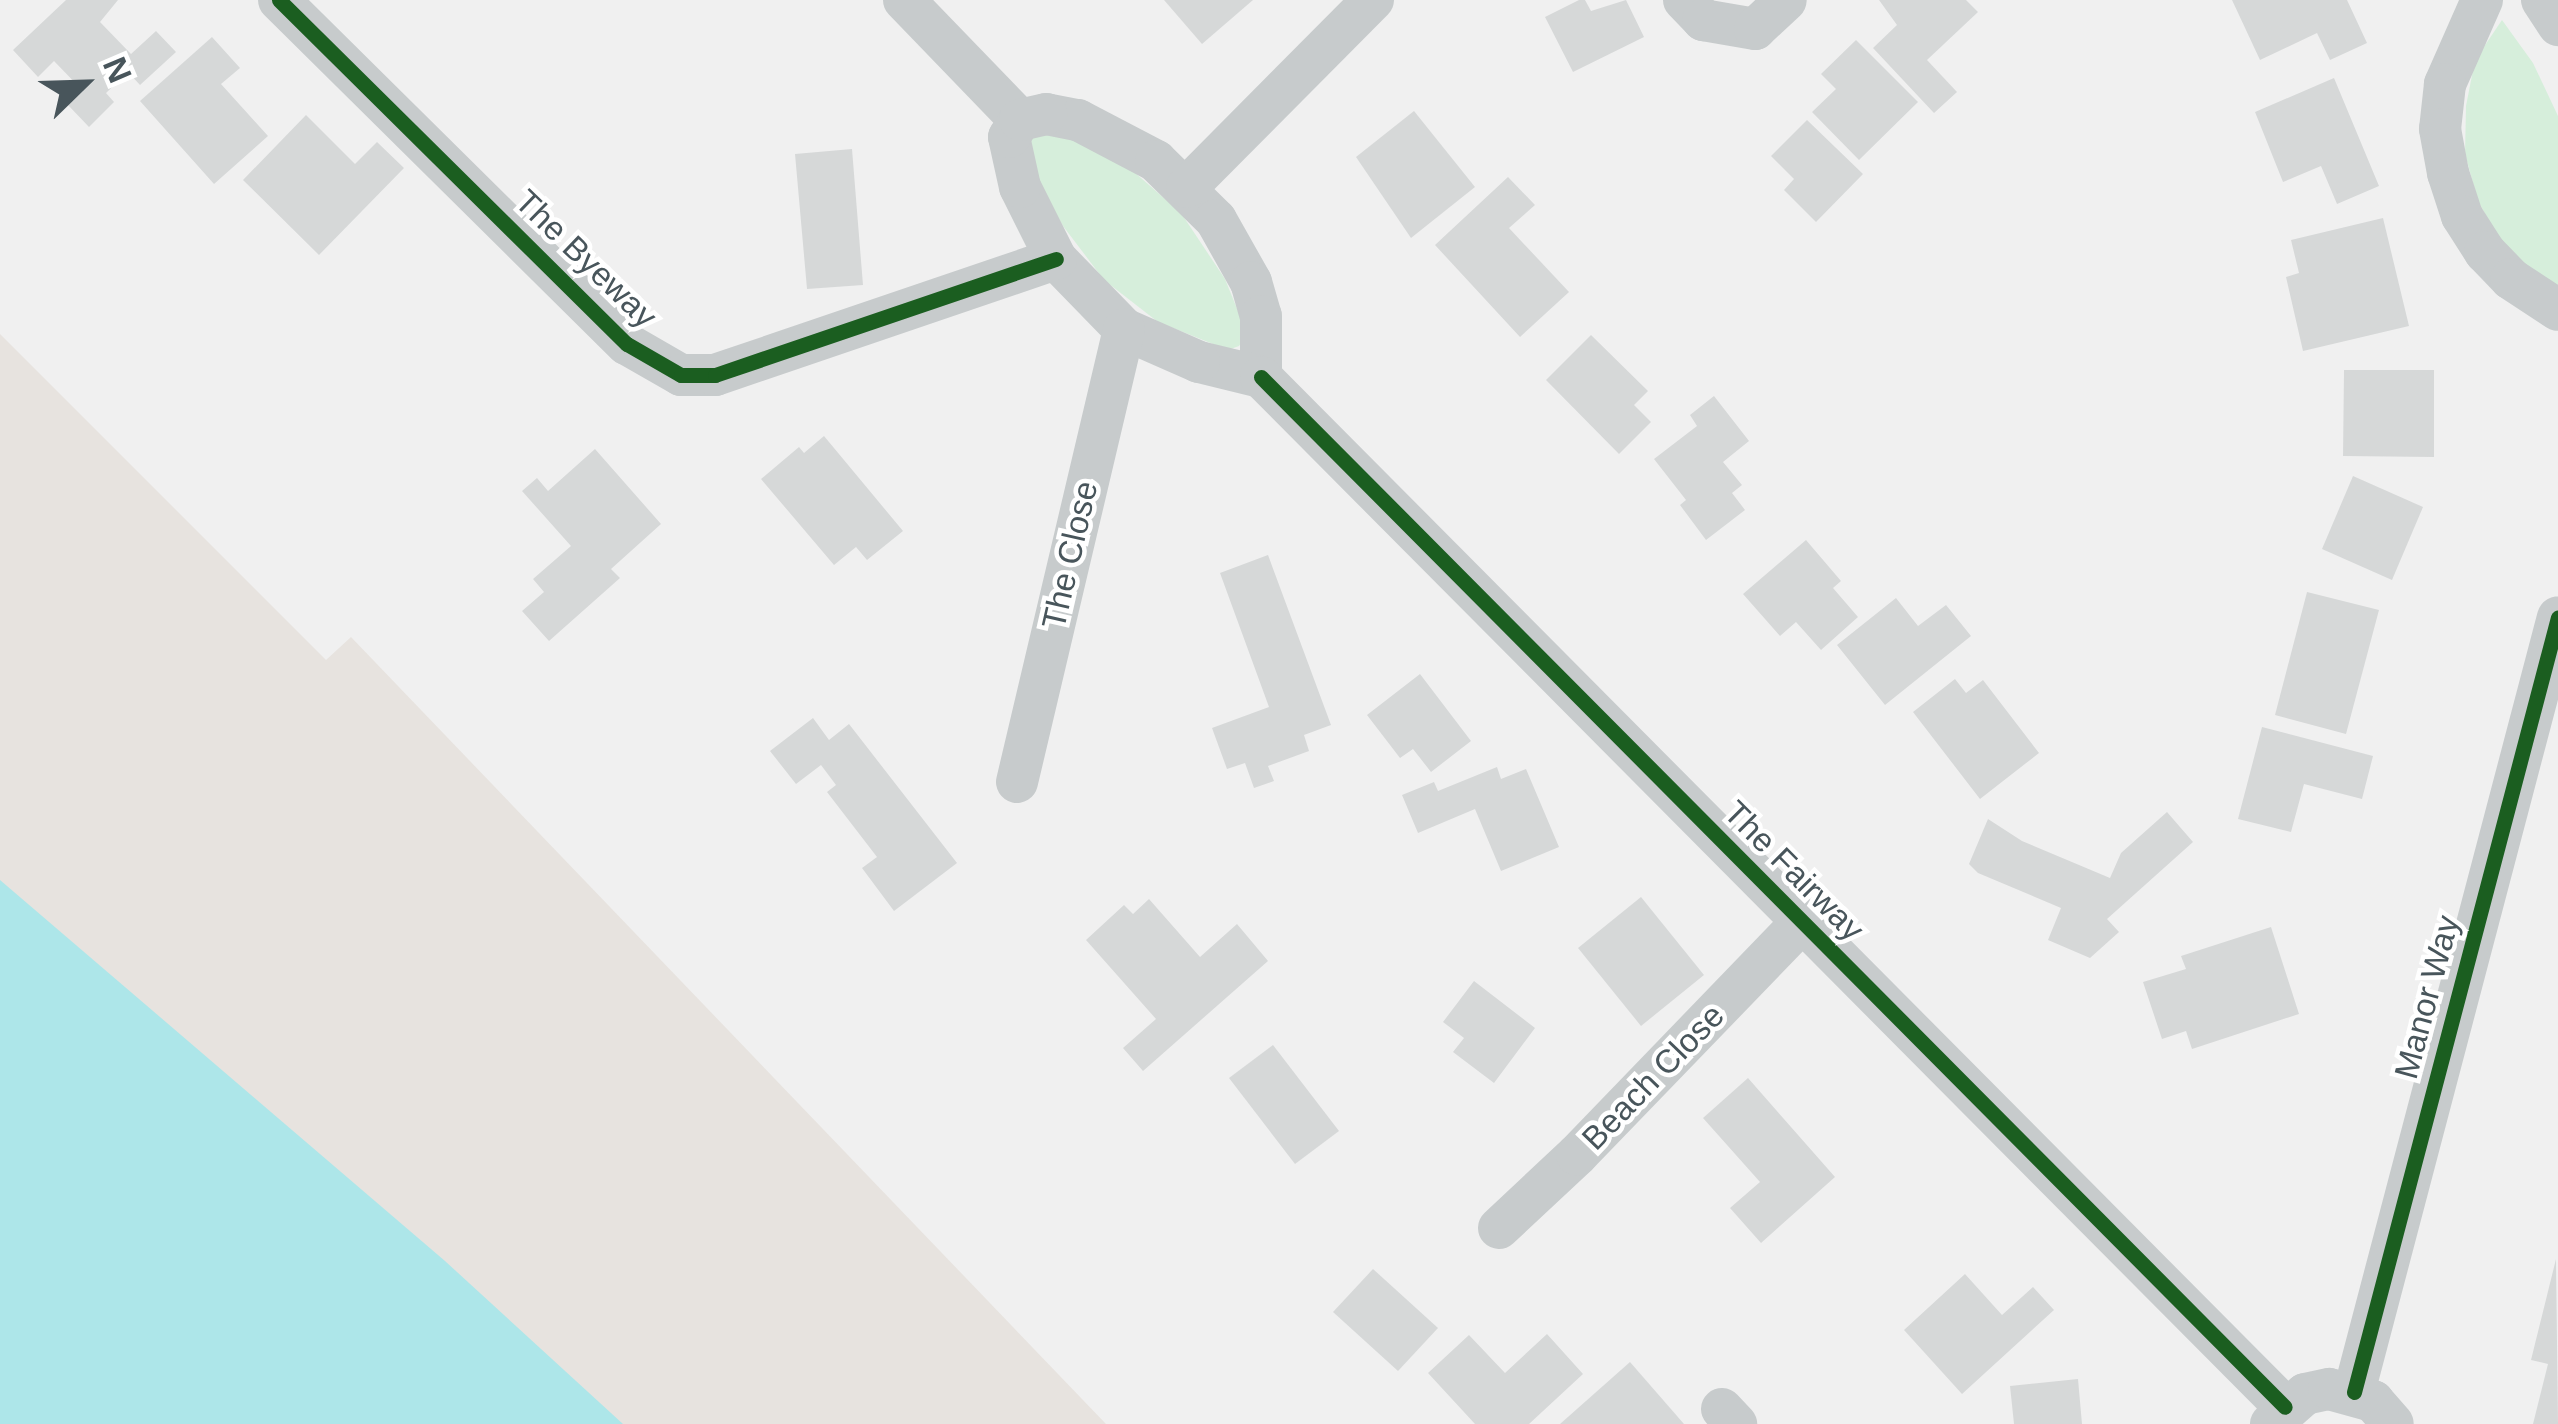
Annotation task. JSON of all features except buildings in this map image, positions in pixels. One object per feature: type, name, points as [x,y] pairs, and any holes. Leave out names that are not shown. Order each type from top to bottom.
[{"type":"street","name":"The Byeway","points":[[279,0],[627,344],[680,375],[716,375],[1056,260]]},
{"type":"street","points":[[904,0],[1020,120]]},
{"type":"street","points":[[1187,188],[1373,0]]},
{"type":"street","points":[[1684,0],[1703,20],[1755,29],[1786,0]]},
{"type":"street","points":[[2482,0],[2445,84],[2440,129],[2448,172],[2462,216],[2486,252],[2511,279],[2558,310]]},
{"type":"street","points":[[2542,0],[2558,26]]},
{"type":"street","points":[[1046,114],[1078,120],[1156,161],[1216,220],[1251,282],[1265,344],[1261,377],[1198,362],[1124,328],[1056,260],[1011,157],[1009,136],[1020,120],[1046,114]]},
{"type":"street","name":"The Close","points":[[1017,782],[1124,328]]},
{"type":"street","name":"The Fairway","points":[[1261,377],[1802,922],[2278,1415]]},
{"type":"street","name":"Manor Way","points":[[2354,1392],[2558,616]]},
{"type":"street","name":"Beach Close","points":[[1499,1228],[1577,1155],[1802,922]]},
{"type":"street","points":[[2278,1415],[2330,1389],[2373,1401],[2393,1424]]},
{"type":"green space","points":[[2502,20],[2533,63],[2558,116],[2558,287],[2518,260],[2496,234],[2478,201],[2465,154],[2466,106],[2475,60]]},
{"type":"green space","points":[[1046,130],[1073,135],[1133,171],[1181,213],[1225,279],[1240,316],[1244,339],[1239,346],[1228,350],[1158,322],[1104,280],[1063,226],[1025,159],[1033,136]]},
{"type":"sand","points":[[0,334],[326,660],[351,637],[1106,1424],[388,1424],[0,1040]]},
{"type":"water","points":[[0,880],[445,1261],[623,1424],[0,1424]]},
{"type":"cycle path","points":[[279,0],[627,344],[681,375],[715,375],[1056,259]]},
{"type":"cycle path","points":[[1261,377],[2285,1407]]},
{"type":"cycle path","points":[[2354,1392],[2558,617]]}]
